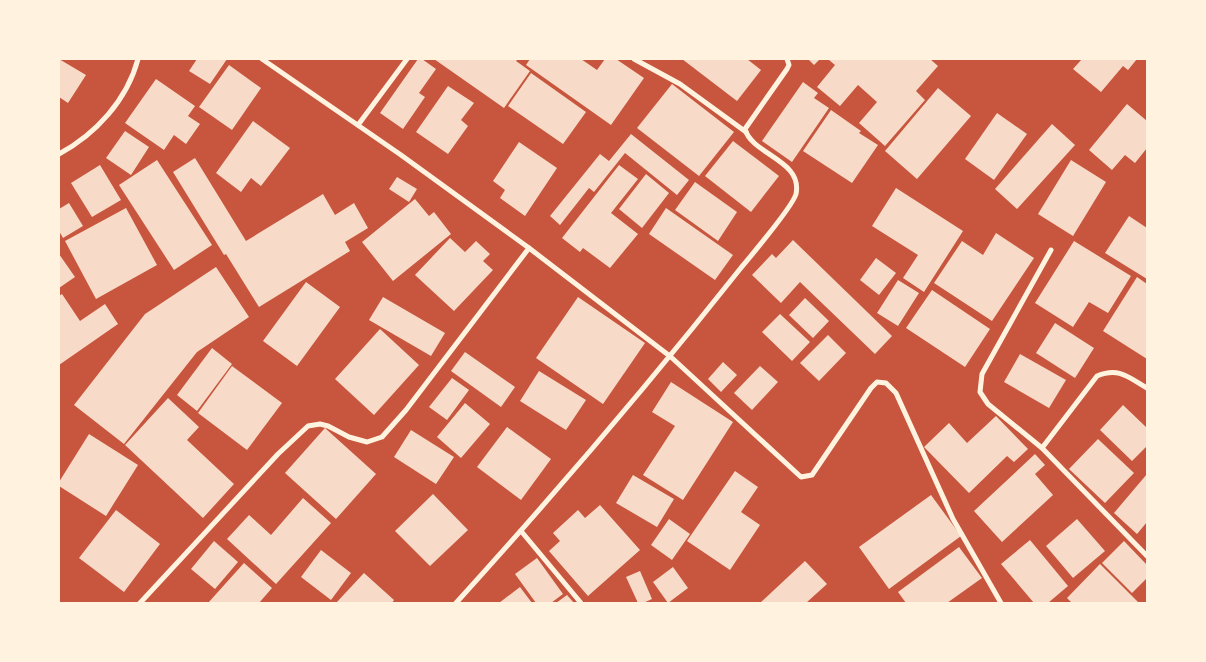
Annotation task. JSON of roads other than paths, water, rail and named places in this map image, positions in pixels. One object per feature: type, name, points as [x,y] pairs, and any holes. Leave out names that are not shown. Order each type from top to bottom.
[{"type":"street","points":[[59,154],[71,147],[112,112],[133,76],[138,59]]},
{"type":"street","points":[[262,59],[358,125],[529,248],[671,357],[801,477],[812,475],[871,388],[877,382],[886,383],[896,393],[953,518],[1001,603]]},
{"type":"street","points":[[358,125],[406,59]]},
{"type":"street","points":[[456,603],[521,531],[671,357],[796,194],[795,180],[788,168],[751,139],[746,132],[680,84],[634,59]]},
{"type":"street","points":[[746,132],[746,125],[787,69],[789,64],[787,59]]},
{"type":"street","points":[[140,603],[278,454],[308,426],[320,424],[328,426],[348,437],[367,442],[382,437],[406,410],[529,248]]},
{"type":"street","points":[[1051,250],[982,374],[980,392],[988,404],[1042,448],[1147,556]]},
{"type":"street","points":[[1042,448],[1097,376],[1111,370],[1119,372],[1147,388]]},
{"type":"street","points":[[521,531],[580,603]]}]
